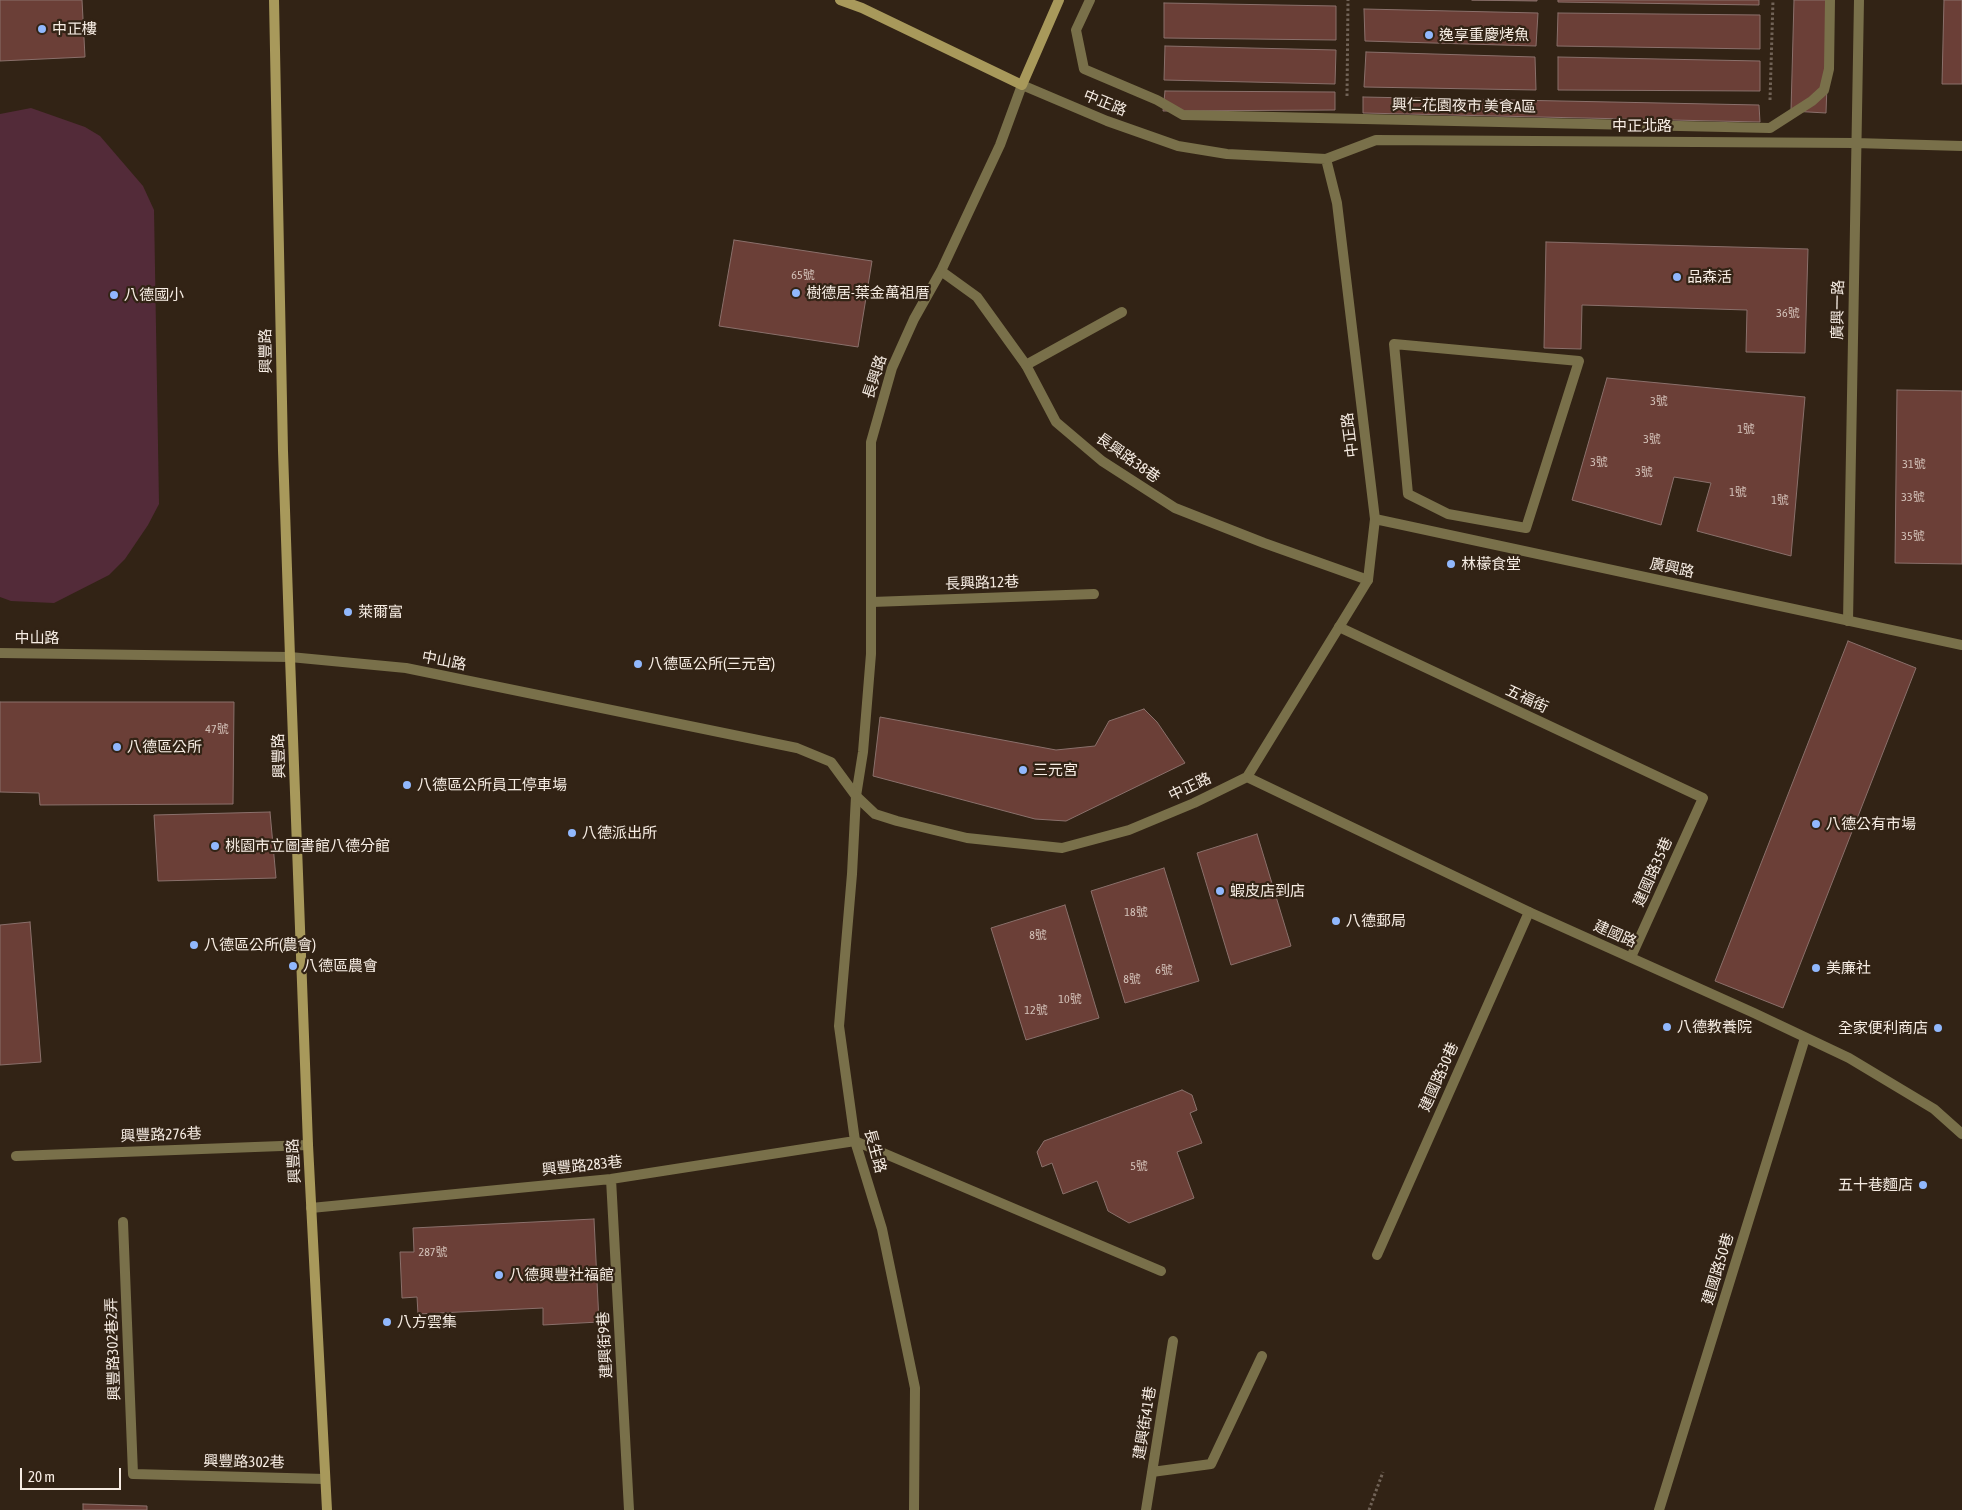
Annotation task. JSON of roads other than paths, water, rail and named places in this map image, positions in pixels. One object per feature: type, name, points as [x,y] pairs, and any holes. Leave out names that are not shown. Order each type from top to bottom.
[{"type":"main road","name":"興豐路","points":[[274,0],[283,451],[290,657],[308,1145],[327,1510]]},
{"type":"main road","name":"中正路","points":[[840,0],[863,4],[1022,85]]},
{"type":"main road","name":"長興路","points":[[1022,85],[1059,0]]},
{"type":"street","name":"興仁花園夜市 美食A區","points":[[1090,0],[1076,30],[1084,70],[1156,100],[1183,115],[1770,128],[1824,90],[1829,69],[1830,0]]},
{"type":"street","name":"廣興一路","points":[[1848,621],[1858,0]]},
{"type":"street","name":"中正路","points":[[856,796],[875,814],[896,821],[967,838],[1062,848],[1129,830],[1194,803],[1247,777],[1368,580],[1375,519],[1337,203],[1326,159],[1227,154],[1178,146],[1107,121],[1022,85]]},
{"type":"street","name":"長興路","points":[[856,796],[863,752],[871,664],[871,442],[892,368],[914,319],[941,271],[1000,145],[1022,85]]},
{"type":"street","name":"中正北路","points":[[1326,159],[1376,140],[1856,143],[1962,146]]},
{"type":"street","name":"長興路38巷","points":[[941,271],[977,297],[1026,365],[1056,422],[1102,461],[1175,508],[1264,543],[1368,580]]},
{"type":"street","points":[[1026,365],[1122,312]]},
{"type":"street","points":[[1394,344],[1578,361],[1526,528],[1448,514],[1408,494],[1394,344]]},
{"type":"street","name":"廣興路","points":[[1375,519],[1962,645]]},
{"type":"street","name":"長興路12巷","points":[[872,602],[1094,594]]},
{"type":"street","name":"五福街","points":[[1339,627],[1703,798]]},
{"type":"street","name":"中山路","points":[[0,653],[290,657],[406,668],[797,748],[832,762],[856,796]]},
{"type":"street","name":"建國路","points":[[1247,777],[1529,912],[1849,1058],[1934,1109],[1962,1134]]},
{"type":"street","name":"長生路","points":[[856,796],[852,874],[839,1026],[854,1141],[882,1229],[915,1388],[914,1510]]},
{"type":"street","name":"建國路35巷","points":[[1631,958],[1703,798]]},
{"type":"street","name":"建國路30巷","points":[[1376,1255],[1529,912]]},
{"type":"street","name":"建國路50巷","points":[[1660,1510],[1805,1038]]},
{"type":"street","points":[[854,1141],[1161,1271]]},
{"type":"street","name":"興豐路283巷","points":[[311,1208],[611,1178],[854,1141]]},
{"type":"street","name":"興豐路276巷","points":[[16,1156],[308,1145]]},
{"type":"street","name":"建興街9巷","points":[[611,1178],[629,1510]]},
{"type":"street","name":"興豐路302巷2弄","points":[[123,1222],[133,1474]]},
{"type":"street","name":"建興街41巷","points":[[1146,1510],[1173,1341]]},
{"type":"street","points":[[1152,1472],[1210,1464],[1262,1356]]},
{"type":"street","name":"興豐路302巷","points":[[133,1474],[325,1479]]},
{"type":"place","name":"中正樓","points":[[42,29]]},
{"type":"place","name":"逸享重慶烤魚","points":[[1429,35]]},
{"type":"place","name":"品森活","points":[[1677,277]]},
{"type":"place","name":"樹德居-葉金萬祖厝","points":[[796,293]]},
{"type":"place","name":"八德國小","points":[[114,295]]},
{"type":"place","name":"林檬食堂","points":[[1451,564]]},
{"type":"place","name":"萊爾富","points":[[348,612]]},
{"type":"place","name":"八德區公所(三元宮)","points":[[638,664]]},
{"type":"place","name":"八德區公所","points":[[117,747]]},
{"type":"place","name":"三元宮","points":[[1023,770]]},
{"type":"place","name":"八德區公所員工停車場","points":[[407,785]]},
{"type":"place","name":"八德公有市場","points":[[1816,824]]},
{"type":"place","name":"八德派出所","points":[[572,833]]},
{"type":"place","name":"桃園市立圖書館八德分館","points":[[215,846]]},
{"type":"place","name":"蝦皮店到店","points":[[1220,891]]},
{"type":"place","name":"八德郵局","points":[[1336,921]]},
{"type":"place","name":"八德區公所(農會)","points":[[194,945]]},
{"type":"place","name":"八德區農會","points":[[293,966]]},
{"type":"place","name":"美廉社","points":[[1816,968]]},
{"type":"place","name":"八德教養院","points":[[1667,1027]]},
{"type":"place","name":"全家便利商店","points":[[1938,1028]]},
{"type":"place","name":"五十巷麵店","points":[[1923,1185]]},
{"type":"place","name":"八德興豐社福館","points":[[499,1275]]},
{"type":"place","name":"八方雲集","points":[[387,1322]]}]
